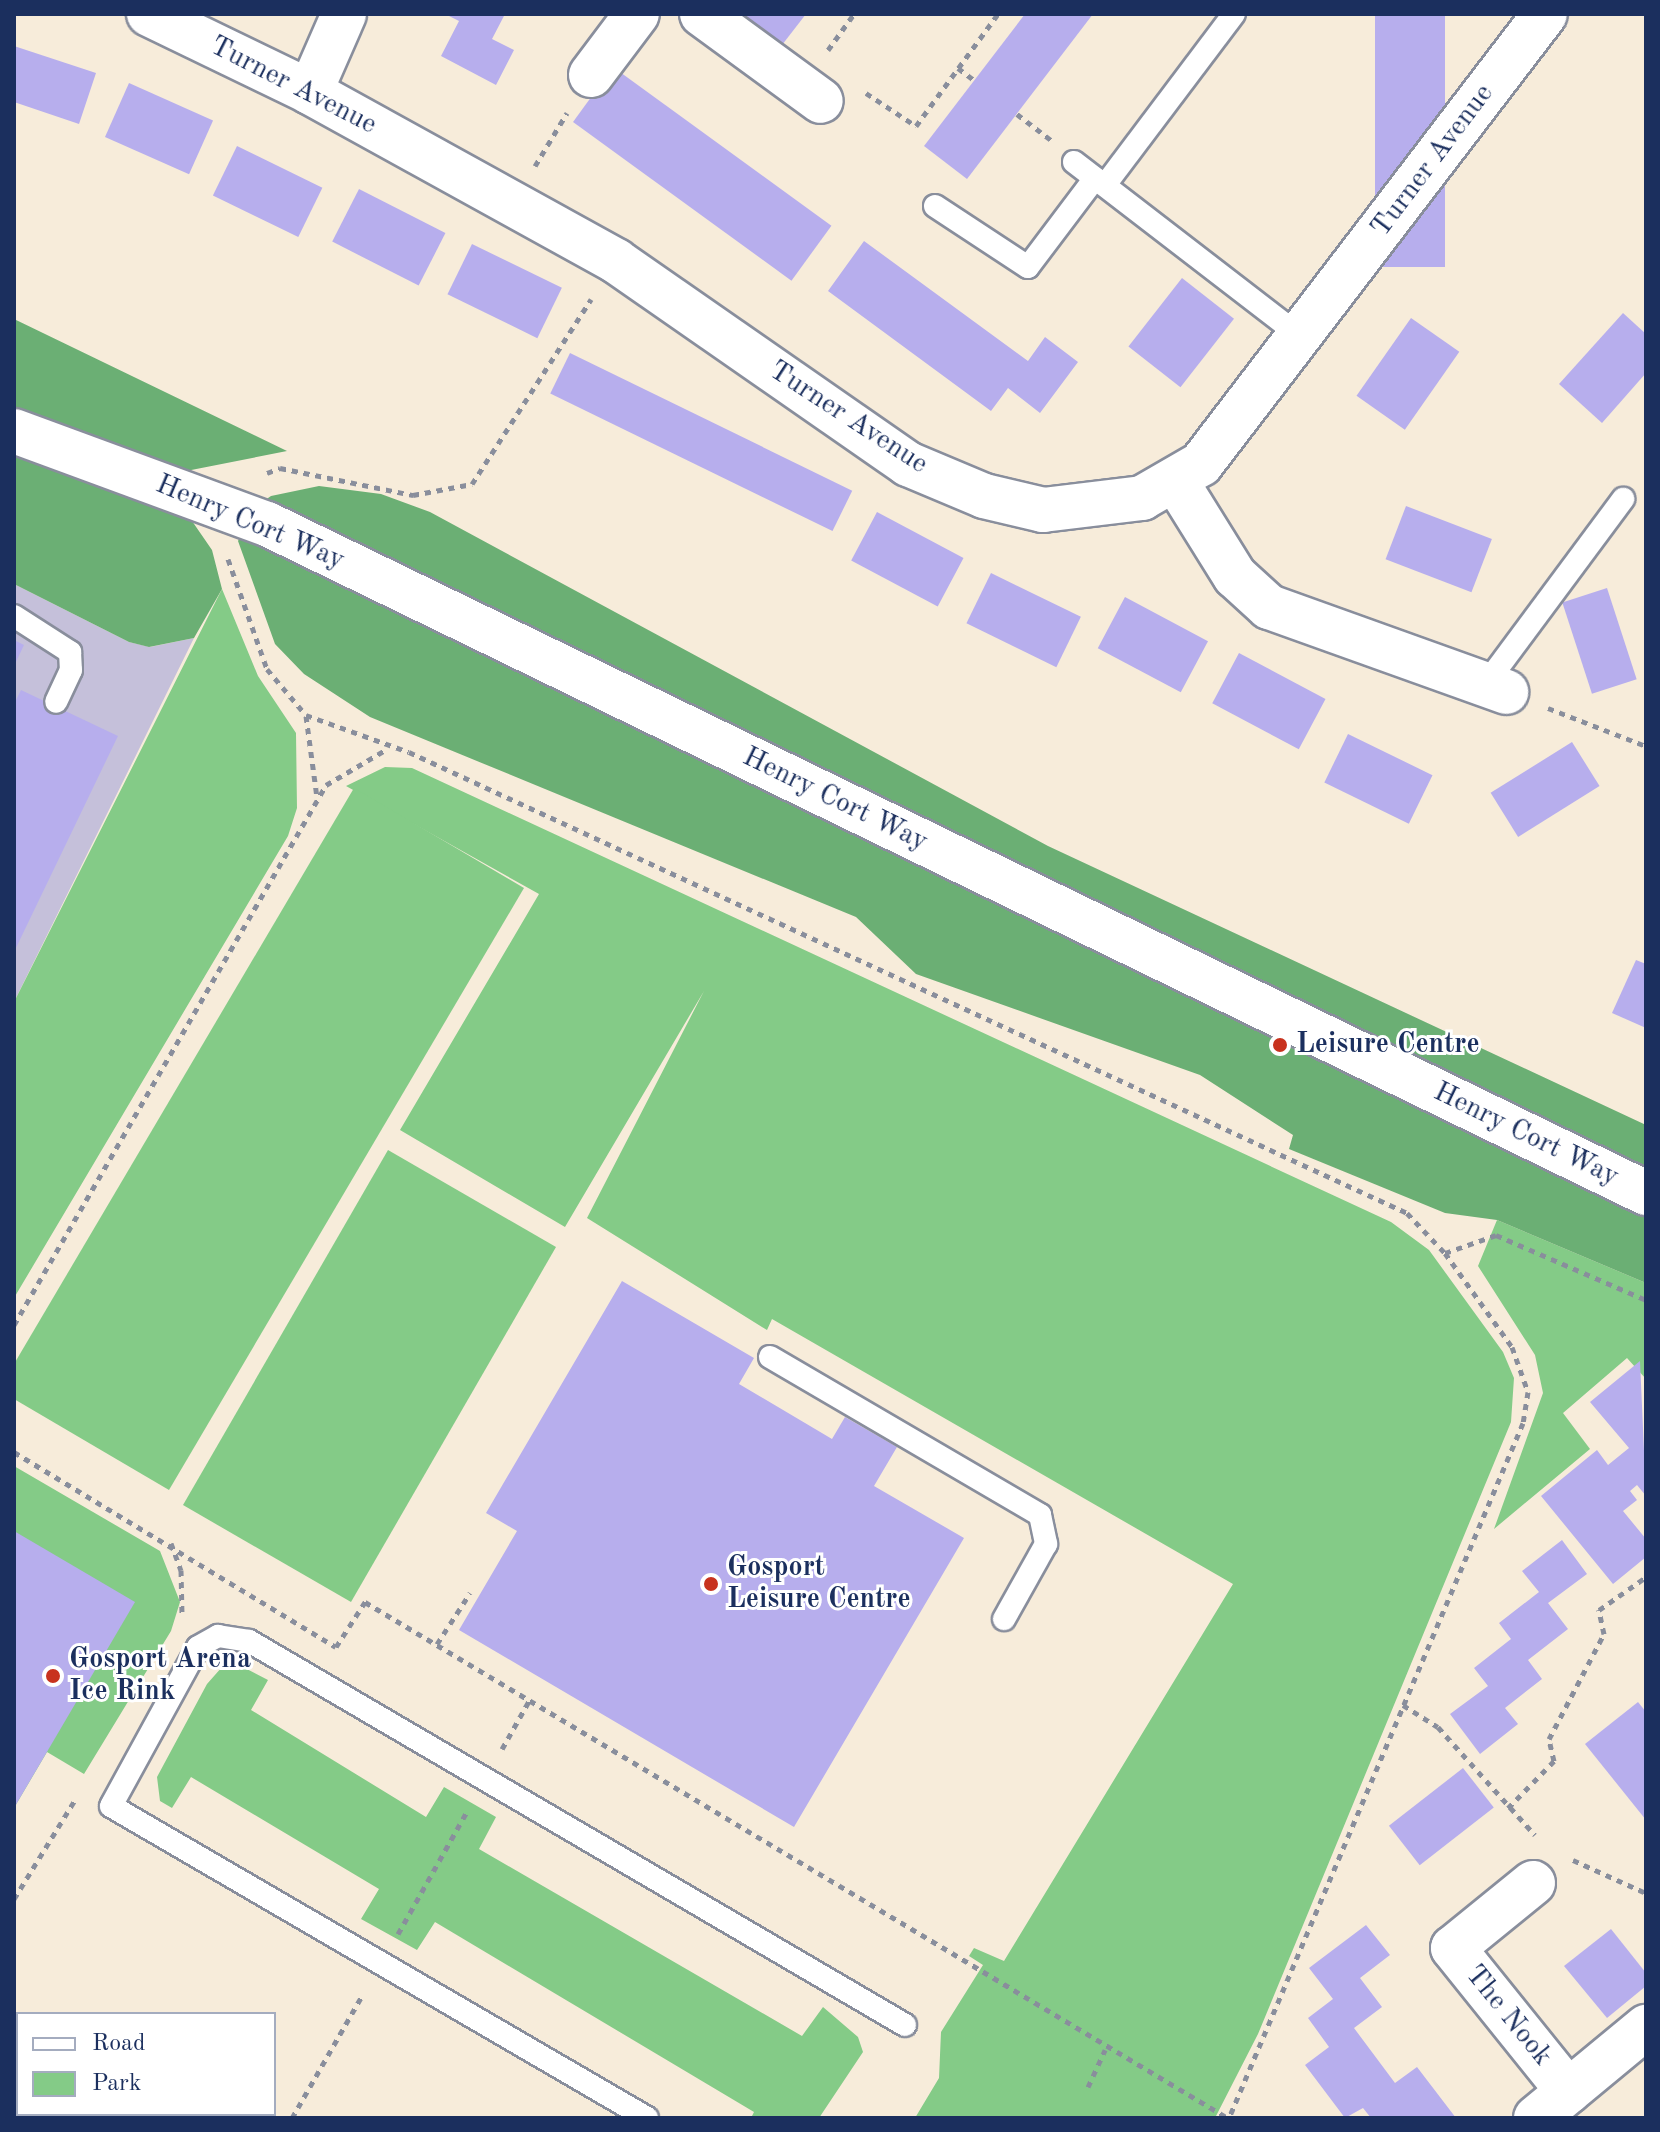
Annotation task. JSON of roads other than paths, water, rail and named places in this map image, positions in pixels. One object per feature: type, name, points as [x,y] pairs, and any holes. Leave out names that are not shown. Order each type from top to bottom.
[{"type":"street","name":"Turner Avenue","points":[[149,14],[310,92],[616,261],[908,464],[984,496],[1043,510],[1086,510],[1177,483],[1228,432],[1545,14]]},
{"type":"street","points":[[310,92],[344,14]]},
{"type":"street","points":[[591,75],[637,14]]},
{"type":"street","points":[[702,14],[832,83]]},
{"type":"street","name":"Henry Cort Way","points":[[14,431],[267,524],[1646,1193]]},
{"type":"street","points":[[1177,483],[1235,576],[1269,607],[1495,689]]},
{"type":"street","name":"The Nook","points":[[1547,1862],[1453,1948],[1552,2104]]},
{"type":"street","points":[[1552,2104],[1646,2027]]},
{"type":"lane","points":[[935,206],[1028,267],[1234,14]]},
{"type":"lane","points":[[1074,162],[1300,336]]},
{"type":"lane","points":[[1495,689],[1623,499]]},
{"type":"lane","points":[[14,616],[70,652],[71,670],[56,702]]},
{"type":"lane","points":[[770,1357],[1040,1515],[1046,1544],[1004,1619]]},
{"type":"lane","points":[[647,2118],[111,1806],[192,1655],[211,1638],[242,1637],[905,2025]]},
{"type":"place","name":"Leisure Centre","points":[[1280,1045]]},
{"type":"place","name":"Gosport Leisure Centre","points":[[711,1584]]},
{"type":"place","name":"Gosport Arena Ice Rink","points":[[53,1676]]}]
